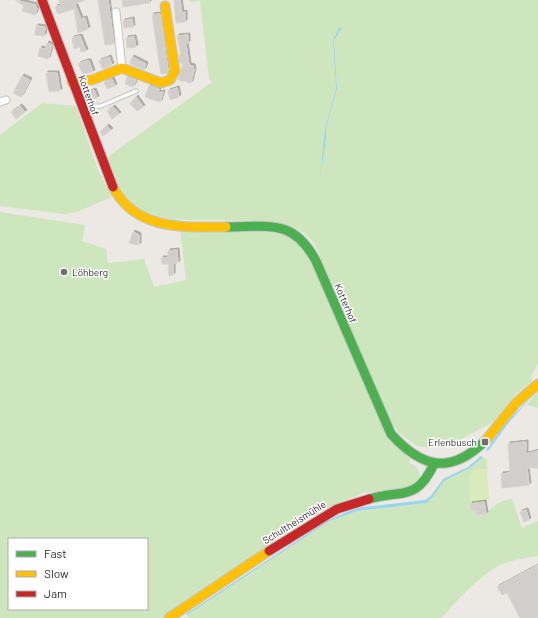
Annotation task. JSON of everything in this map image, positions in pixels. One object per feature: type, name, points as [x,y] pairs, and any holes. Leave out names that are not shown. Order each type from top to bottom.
[{"type":"street","name":"Kotterhof","points":[[45,1],[72,82],[100,158],[118,196],[131,210],[163,225],[190,227],[276,227],[288,230],[298,235],[306,243],[316,261],[391,434],[399,444],[413,456],[434,464]]},
{"type":"street","points":[[72,82],[92,80],[122,68],[161,83],[167,83],[172,79],[175,71],[165,6]]},
{"type":"street","points":[[116,12],[122,68]]},
{"type":"street","points":[[434,464],[453,462],[468,456],[478,447],[519,398],[535,386]]},
{"type":"street","name":"Schultheismühle","points":[[169,618],[278,545],[337,509],[359,501],[413,491],[421,488],[427,480],[434,464]]},
{"type":"lane","points":[[82,107],[101,106],[136,91]]},
{"type":"green space","points":[[189,0],[538,0],[538,363],[532,375],[532,381],[515,395],[493,422],[447,447],[433,448],[417,446],[399,433],[388,418],[315,244],[301,231],[283,224],[160,217],[147,213],[135,206],[125,195],[115,179],[106,158],[212,82],[209,78],[200,1],[189,2]],"holes":[[[340,26],[341,29],[334,41],[337,89],[326,128],[326,139],[323,149],[325,128],[336,89],[333,40]],[[323,149],[321,180],[322,154]]]},
{"type":"green space","points":[[42,103],[76,106],[98,170],[111,195],[109,198],[77,212],[64,214],[0,206],[0,135]]},
{"type":"green space","points":[[0,212],[85,225],[82,241],[106,249],[108,263],[144,259],[154,287],[186,280],[180,228],[276,229],[306,244],[382,419],[411,458],[409,463],[417,467],[420,475],[418,482],[411,486],[363,493],[327,508],[282,536],[163,618],[0,618]]},
{"type":"green space","points":[[538,391],[538,408],[527,405]]},
{"type":"green space","points":[[483,457],[487,460],[487,469],[474,470],[470,504],[471,510],[476,510],[476,515],[481,514],[501,502],[512,499],[522,528],[538,521],[538,556],[509,562],[493,569],[466,592],[442,618],[189,618],[187,615],[328,522],[357,511],[426,503],[433,497],[444,481],[470,468]]},
{"type":"green space","points":[[487,469],[489,500],[470,504],[469,476],[474,470]]},
{"type":"water","points":[[340,26],[341,29],[334,41],[337,89],[326,128],[326,139],[320,180],[325,128],[336,89],[333,40]]},
{"type":"water","points":[[535,393],[507,425],[488,451],[486,450],[505,424]]},
{"type":"water","points":[[481,456],[483,457],[470,468],[444,481],[433,497],[426,503],[357,511],[328,522],[187,615],[186,614],[327,521],[356,508],[425,500],[431,496],[443,479],[468,467]]},
{"type":"building","points":[[15,0],[36,5],[35,7],[37,8],[35,15],[22,11],[24,6]]},
{"type":"building","points":[[59,0],[85,0],[75,4],[81,19],[85,18],[88,29],[78,33],[74,9],[58,14],[55,7],[61,5]]},
{"type":"building","points":[[98,0],[108,0],[114,44],[105,45]]},
{"type":"building","points":[[122,0],[149,0],[149,3],[123,7]]},
{"type":"building","points":[[174,0],[180,0],[182,13],[185,12],[185,22],[176,23]]},
{"type":"building","points":[[160,14],[168,70],[167,73],[161,74],[152,15]]},
{"type":"building","points":[[132,19],[133,27],[124,28],[123,21]]},
{"type":"building","points":[[36,26],[45,27],[44,36],[35,35]]},
{"type":"building","points":[[188,35],[188,43],[186,44],[189,65],[193,66],[194,70],[191,83],[178,80],[183,63],[180,63],[179,54],[181,54],[177,36]]},
{"type":"building","points":[[80,36],[86,51],[81,52],[80,47],[74,49],[72,38]]},
{"type":"building","points":[[134,37],[136,47],[127,48],[126,38]]},
{"type":"building","points":[[47,43],[52,45],[48,59],[38,56],[40,48],[45,49]]},
{"type":"building","points":[[109,57],[112,65],[103,69],[99,61]]},
{"type":"building","points":[[132,57],[146,64],[144,70],[130,64]]},
{"type":"building","points":[[89,61],[93,72],[83,74],[78,64]]},
{"type":"building","points":[[46,73],[57,73],[60,91],[49,92]]},
{"type":"building","points":[[22,76],[30,80],[21,97],[13,93]]},
{"type":"building","points":[[127,77],[136,80],[133,87],[125,84]]},
{"type":"building","points":[[112,79],[115,86],[107,89],[104,82]]},
{"type":"building","points":[[149,86],[159,89],[158,93],[163,92],[160,102],[145,97]]},
{"type":"building","points":[[177,88],[179,97],[170,100],[168,91]]},
{"type":"building","points":[[94,90],[97,98],[89,101],[86,93]]},
{"type":"building","points":[[136,97],[143,107],[137,111],[130,104]]},
{"type":"building","points":[[20,106],[25,112],[16,119],[11,112]]},
{"type":"building","points":[[113,107],[119,114],[112,119],[107,111]]},
{"type":"building","points":[[107,126],[111,130],[103,136],[100,132]]},
{"type":"building","points":[[133,232],[139,235],[139,245],[129,243]]},
{"type":"building","points":[[177,250],[178,263],[173,263],[173,275],[169,276],[168,264],[162,264],[161,258],[168,258],[168,251]]},
{"type":"building","points":[[526,442],[526,454],[538,451],[538,468],[527,468],[529,485],[502,488],[501,474],[510,473],[508,444]]},
{"type":"building","points":[[484,502],[486,514],[476,515],[476,510],[471,510],[470,504]]},
{"type":"building","points":[[526,510],[529,520],[524,522],[520,512]]},
{"type":"building","points":[[538,565],[538,618],[520,618],[507,593],[502,595],[497,587]]},
{"type":"traffic: fast","points":[[226,227],[267,226],[278,228],[289,231],[307,247],[316,261],[391,434],[403,445],[414,454],[425,460],[436,463],[448,463],[460,459],[472,452],[485,441]]},
{"type":"traffic: fast","points":[[369,499],[400,494],[414,489],[421,484],[434,464]]},
{"type":"traffic: slow","points":[[72,82],[92,80],[122,68],[161,83],[170,80],[175,71],[165,6]]},
{"type":"traffic: slow","points":[[113,187],[123,201],[134,212],[162,224],[194,227],[226,227]]},
{"type":"traffic: slow","points":[[485,441],[516,403],[538,384]]},
{"type":"traffic: slow","points":[[169,618],[269,551]]},
{"type":"traffic: jam","points":[[42,0],[113,187]]},
{"type":"traffic: jam","points":[[269,551],[337,509],[369,499]]},
{"type":"place","name":"Löhberg","points":[[64,272]]},
{"type":"place","name":"Erlenbusch","points":[[485,442]]}]
